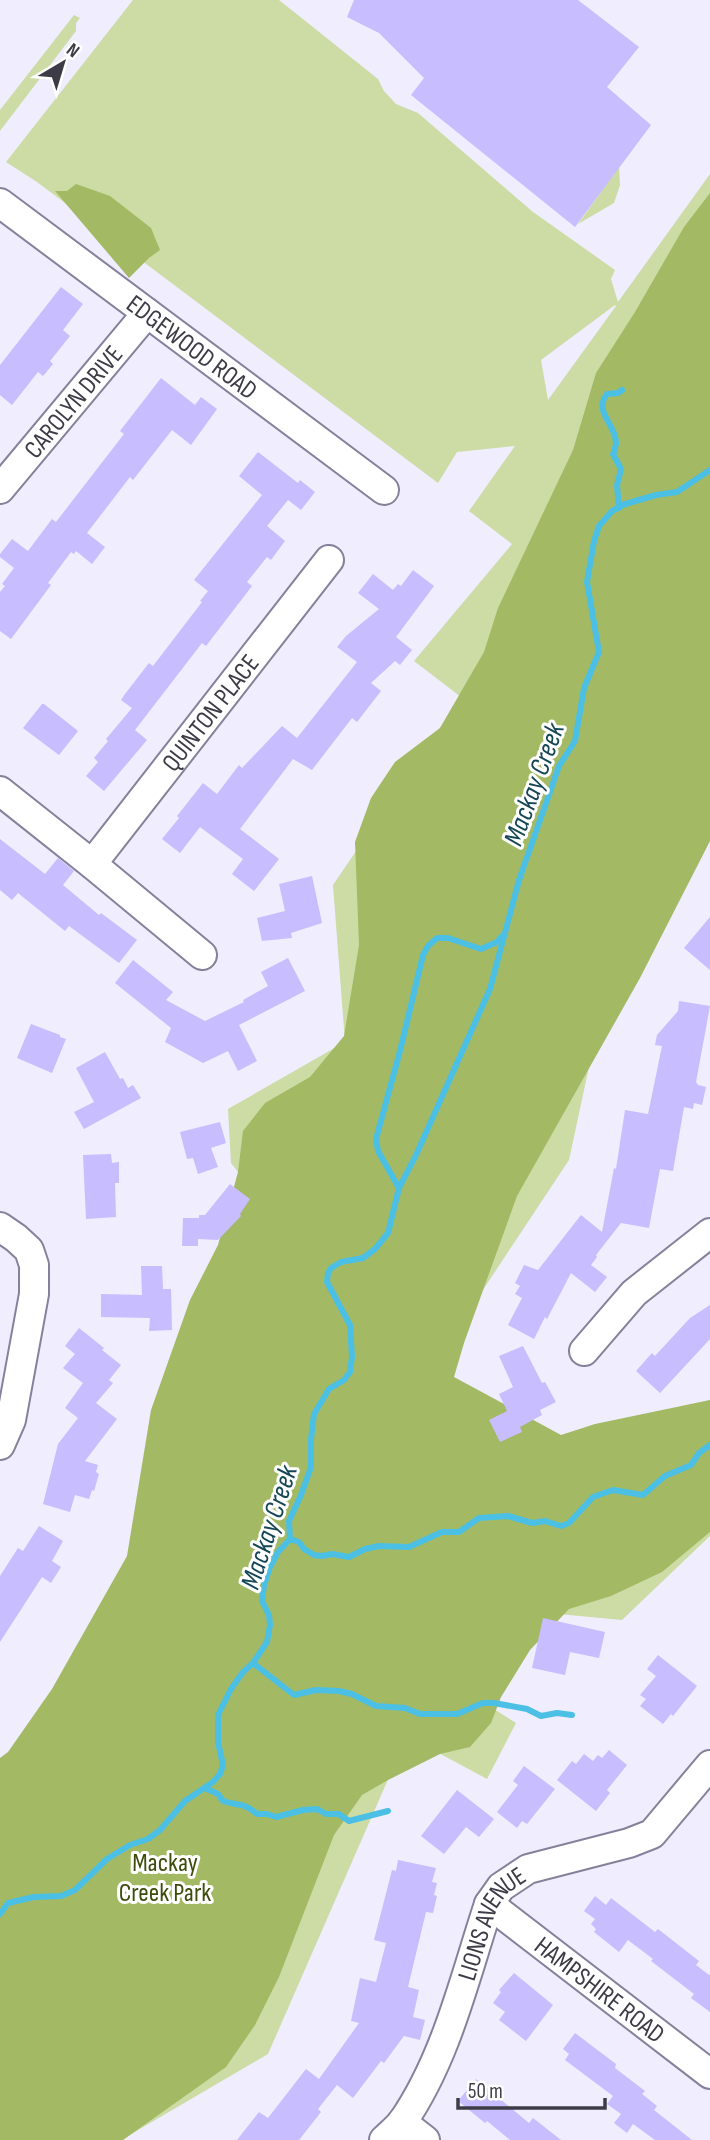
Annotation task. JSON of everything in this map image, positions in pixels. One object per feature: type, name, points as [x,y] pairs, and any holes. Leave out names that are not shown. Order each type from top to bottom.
[{"type":"street","name":"EDGEWOOD ROAD","points":[[0,204],[384,490]]},
{"type":"street","name":"CAROLYN DRIVE","points":[[0,489],[147,313]]},
{"type":"street","name":"QUINTON PLACE","points":[[92,864],[329,560]]},
{"type":"street","points":[[0,791],[202,955]]},
{"type":"street","points":[[0,1227],[29,1250],[34,1265],[33,1294],[13,1408],[0,1445]]},
{"type":"street","points":[[584,1351],[634,1293],[710,1233]]},
{"type":"street","name":"LIONS AVENUE","points":[[393,2131],[423,2086],[445,2036],[489,1904],[501,1887],[528,1869],[629,1843],[652,1834],[705,1781]]},
{"type":"street","name":"HAMPSHIRE ROAD","points":[[489,1904],[710,2074]]},
{"type":"street","points":[[393,2131],[425,2140]]},
{"type":"green space","name":"Mackay Creek Park","points":[[133,0],[279,0],[378,79],[384,91],[396,104],[418,113],[533,212],[615,270],[611,279],[618,302],[710,174],[710,783],[605,992],[569,1160],[418,1388],[481,1485],[710,1400],[710,1536],[622,1620],[454,1604],[427,1666],[516,1723],[487,1779],[407,1736],[268,2054],[121,2140],[0,2140],[296,1247],[231,1163],[228,1109],[345,1042],[333,885],[461,697],[414,661],[512,544],[469,511],[515,446],[457,452],[438,483],[37,182],[6,162]],"holes":[[[616,306],[548,400],[541,360]]]},
{"type":"green space","points":[[74,15],[80,18],[76,23],[76,31],[0,131],[0,110]]},
{"type":"green space","points":[[619,167],[620,185],[614,203],[578,224]]},
{"type":"green space","points":[[76,184],[110,196],[151,228],[160,250],[129,278],[55,191],[67,191]]},
{"type":"green space","name":"Mackay Creek Park","points":[[710,193],[710,841],[640,978],[517,1196],[454,1377],[561,1435],[595,1424],[710,1400],[710,1532],[662,1572],[611,1596],[569,1609],[530,1650],[501,1697],[491,1723],[470,1747],[440,1754],[362,1795],[334,1835],[279,1977],[255,2025],[226,2067],[123,2140],[0,2140],[0,1758],[8,1752],[52,1689],[127,1556],[151,1410],[190,1300],[218,1245],[238,1172],[243,1131],[265,1103],[310,1077],[344,1036],[359,945],[355,842],[371,798],[395,762],[440,728],[484,652],[498,608],[573,450],[596,373],[684,227]]},
{"type":"building","points":[[354,0],[578,0],[639,47],[607,87],[651,125],[575,227],[411,95],[424,78],[379,33],[347,17]]},
{"type":"building","points":[[61,287],[83,304],[63,330],[70,336],[50,361],[53,364],[43,376],[38,372],[12,405],[0,395],[0,365]]},
{"type":"building","points":[[161,378],[195,405],[201,397],[217,409],[191,445],[172,430],[133,480],[130,477],[87,533],[105,547],[92,564],[76,551],[74,554],[71,552],[48,583],[51,585],[11,639],[0,631],[0,592],[5,586],[2,584],[14,568],[0,557],[0,554],[12,539],[28,551],[52,519],[56,522],[124,434],[120,431]]},
{"type":"building","points":[[258,452],[298,483],[300,480],[315,492],[301,510],[288,500],[267,526],[285,541],[271,560],[267,557],[247,582],[252,586],[206,646],[202,643],[135,730],[147,740],[104,791],[86,776],[98,762],[94,758],[132,708],[121,700],[125,694],[149,663],[153,666],[202,602],[200,601],[208,591],[194,580],[262,495],[239,476]]},
{"type":"building","points":[[413,570],[434,586],[396,637],[412,650],[400,665],[395,661],[371,683],[381,691],[357,722],[352,718],[312,770],[293,759],[240,829],[279,859],[254,891],[232,874],[243,859],[200,827],[180,853],[162,839],[203,783],[217,794],[239,765],[242,768],[282,726],[297,738],[357,662],[337,647],[346,636],[379,609],[358,593],[373,574],[393,590],[398,584],[401,586]]},
{"type":"building","points":[[42,704],[78,731],[59,755],[23,728]]},
{"type":"building","points":[[0,839],[45,874],[58,858],[74,871],[63,885],[99,915],[101,913],[137,940],[119,963],[69,926],[65,931],[18,893],[12,900],[0,890]]},
{"type":"building","points":[[312,876],[322,923],[291,933],[292,938],[262,941],[257,918],[285,911],[279,884]]},
{"type":"building","points":[[710,917],[710,970],[684,948]]},
{"type":"building","points":[[288,958],[305,991],[239,1025],[257,1061],[238,1071],[228,1051],[203,1063],[165,1042],[171,1028],[115,983],[133,960],[173,992],[166,1000],[205,1021],[244,1002],[243,1000],[268,986],[261,972]]},
{"type":"building","points":[[679,1001],[710,1006],[696,1082],[706,1087],[702,1105],[694,1103],[693,1109],[684,1107],[673,1171],[660,1169],[649,1228],[621,1223],[591,1265],[607,1277],[595,1292],[571,1273],[534,1339],[508,1325],[522,1298],[515,1294],[520,1286],[515,1283],[524,1265],[538,1270],[581,1215],[602,1232],[625,1110],[648,1114],[662,1046],[655,1045],[657,1035],[678,1011]]},
{"type":"building","points":[[31,1024],[66,1039],[52,1073],[17,1058]]},
{"type":"building","points":[[105,1052],[120,1079],[123,1078],[128,1088],[133,1085],[141,1098],[84,1129],[74,1112],[94,1102],[76,1068]]},
{"type":"building","points":[[220,1122],[226,1143],[211,1148],[218,1167],[198,1174],[193,1158],[187,1159],[180,1132]]},
{"type":"building","points":[[111,1154],[112,1163],[119,1162],[119,1183],[115,1183],[116,1217],[86,1219],[83,1155]]},
{"type":"building","points":[[230,1184],[250,1199],[241,1216],[218,1240],[198,1239],[198,1246],[182,1246],[183,1218],[199,1218],[199,1215],[205,1215]]},
{"type":"building","points":[[141,1266],[162,1266],[163,1289],[171,1289],[172,1330],[149,1331],[150,1318],[101,1317],[101,1294],[142,1295]]},
{"type":"building","points":[[710,1305],[710,1339],[660,1393],[636,1371],[652,1353],[655,1356],[690,1318]]},
{"type":"building","points":[[79,1328],[121,1365],[109,1380],[113,1383],[96,1403],[117,1419],[85,1461],[98,1465],[96,1472],[99,1474],[94,1491],[92,1490],[89,1499],[75,1495],[70,1512],[43,1504],[58,1444],[78,1418],[65,1408],[83,1383],[63,1368],[75,1354],[65,1346]]},
{"type":"building","points":[[523,1346],[542,1383],[545,1382],[556,1402],[540,1410],[542,1415],[520,1427],[522,1432],[500,1442],[489,1420],[507,1411],[499,1394],[513,1387],[499,1356]]},
{"type":"building","points":[[39,1526],[63,1541],[52,1561],[61,1567],[51,1583],[42,1577],[0,1642],[0,1576],[18,1548],[23,1551]]},
{"type":"building","points":[[543,1618],[605,1632],[599,1658],[570,1652],[565,1675],[532,1668]]},
{"type":"building","points":[[658,1655],[697,1686],[673,1716],[671,1714],[663,1724],[640,1706],[646,1699],[640,1695],[656,1676],[647,1669]]},
{"type":"building","points":[[609,1750],[627,1765],[607,1790],[610,1793],[596,1811],[557,1780],[572,1761],[576,1764],[584,1754],[593,1761],[598,1755],[602,1758]]},
{"type":"building","points":[[524,1766],[555,1789],[527,1824],[522,1821],[517,1828],[497,1812],[518,1785],[513,1781]]},
{"type":"building","points":[[457,1790],[494,1819],[479,1837],[466,1827],[444,1854],[421,1836]]},
{"type":"building","points":[[398,1860],[436,1868],[432,1882],[437,1883],[433,1913],[426,1912],[408,1987],[419,1990],[413,2017],[425,2020],[420,2040],[404,2036],[353,2098],[337,2085],[318,2109],[321,2112],[299,2140],[237,2140],[259,2112],[268,2118],[306,2069],[319,2079],[359,2023],[351,2021],[360,1978],[376,1982],[386,1943],[374,1940],[392,1870],[396,1871]]},
{"type":"building","points":[[595,1896],[606,1905],[611,1898],[655,1932],[658,1929],[699,1961],[696,1965],[710,1974],[710,2012],[691,1998],[694,1994],[628,1940],[619,1952],[594,1932],[596,1929],[591,1924],[595,1919],[584,1911]]},
{"type":"building","points":[[514,1973],[553,2005],[526,2041],[499,2020],[505,2012],[493,2003],[501,1992],[499,1990]]},
{"type":"building","points":[[575,2033],[616,2064],[615,2068],[645,2091],[642,2094],[657,2106],[654,2110],[692,2140],[655,2140],[633,2124],[627,2133],[614,2123],[621,2114],[607,2104],[613,2096],[565,2060],[569,2054],[563,2049]]},
{"type":"building","points":[[476,2079],[529,2123],[533,2118],[561,2140],[510,2140],[487,2121],[485,2123],[458,2101]]},
{"type":"waterway","points":[[619,508],[617,485],[621,469],[613,454],[615,436],[602,407],[607,394],[622,390]]},
{"type":"waterway","name":"Mackay Creek","points":[[0,1914],[8,1903],[34,1897],[61,1896],[75,1890],[107,1859],[130,1845],[148,1839],[160,1830],[185,1801],[220,1774],[223,1765],[218,1742],[218,1715],[231,1689],[267,1642],[270,1625],[269,1615],[262,1601],[264,1585],[278,1552],[290,1539],[289,1521],[311,1467],[314,1414],[329,1389],[344,1380],[350,1372],[350,1325],[327,1282],[328,1273],[341,1262],[363,1258],[375,1249],[388,1233],[399,1188],[490,989],[519,880],[559,766],[575,741],[584,688],[599,652],[587,582],[599,526],[612,511],[625,504],[677,492],[710,470]]},
{"type":"waterway","name":"Mackay Creek","points":[[399,1188],[378,1151],[376,1139],[423,955],[437,938],[448,938],[481,949],[497,942],[501,937]]},
{"type":"waterway","points":[[290,1539],[299,1542],[314,1555],[349,1557],[379,1546],[409,1547],[442,1532],[459,1532],[479,1518],[508,1516],[532,1523],[545,1521],[561,1526],[569,1523],[593,1497],[613,1490],[643,1495],[665,1476],[691,1465],[699,1453],[710,1445]]},
{"type":"waterway","points":[[253,1663],[294,1695],[316,1690],[339,1691],[352,1694],[376,1706],[405,1708],[420,1714],[457,1714],[483,1703],[494,1703],[527,1709],[541,1716],[557,1713],[572,1715]]},
{"type":"waterway","points":[[205,1788],[218,1794],[223,1801],[244,1806],[257,1814],[276,1817],[317,1809],[326,1814],[339,1814],[349,1821],[388,1811]]}]
